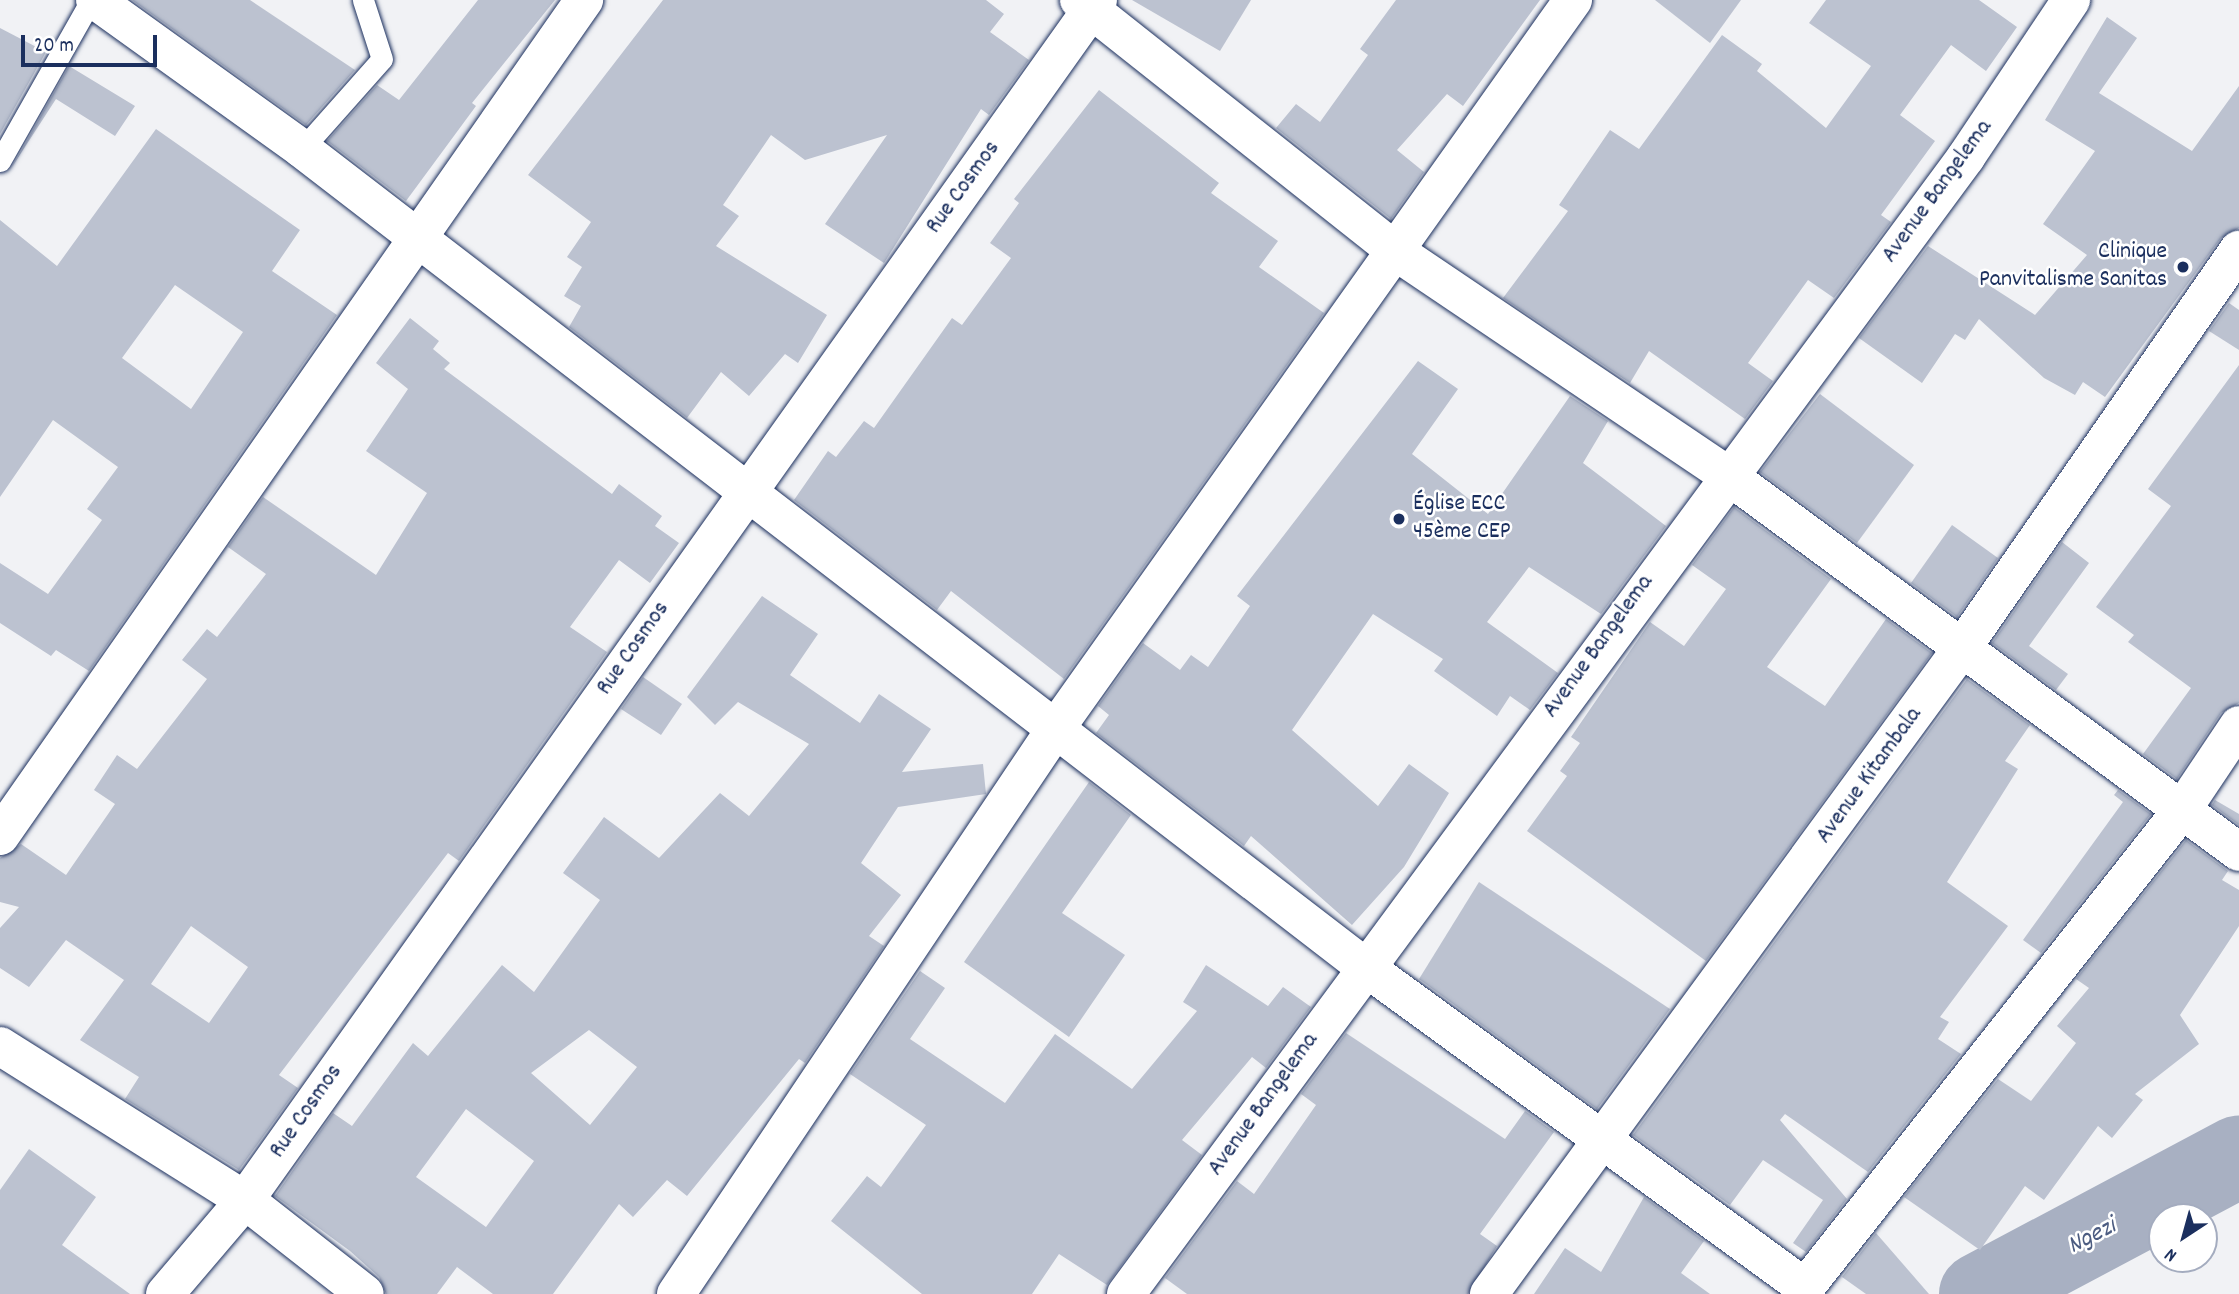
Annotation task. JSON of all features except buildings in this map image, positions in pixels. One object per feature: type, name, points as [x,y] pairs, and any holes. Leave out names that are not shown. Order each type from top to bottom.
[{"type":"street","points":[[93,0],[302,149],[744,494],[1056,728],[1365,967],[1607,1138],[1801,1290],[2182,810],[2239,725]]},
{"type":"street","points":[[0,836],[584,0]]},
{"type":"street","points":[[676,1294],[1056,728],[1398,253],[1573,0]]},
{"type":"street","name":"Avenue Bangelema","points":[[1126,1294],[1726,474],[1966,157],[2071,0]]},
{"type":"street","points":[[1090,3],[1398,253],[1726,474],[2239,852]]},
{"type":"street","name":"Rue Cosmos","points":[[165,1294],[245,1200],[1090,3]]},
{"type":"street","name":"Avenue Kitambala","points":[[1489,1294],[1607,1138],[1962,648],[2239,250]]},
{"type":"street","points":[[0,1045],[245,1200],[365,1294]]},
{"type":"lane","points":[[0,161],[93,0]]},
{"type":"lane","points":[[302,149],[382,59],[363,0]]},
{"type":"waterway","name":"Ngezi","points":[[1980,1294],[2239,1156]]},
{"type":"place","name":"Clinique Panvitalisme Sanitas","points":[[2183,267]]},
{"type":"place","name":"Église ECC 45ème CEP","points":[[1399,519]]}]
